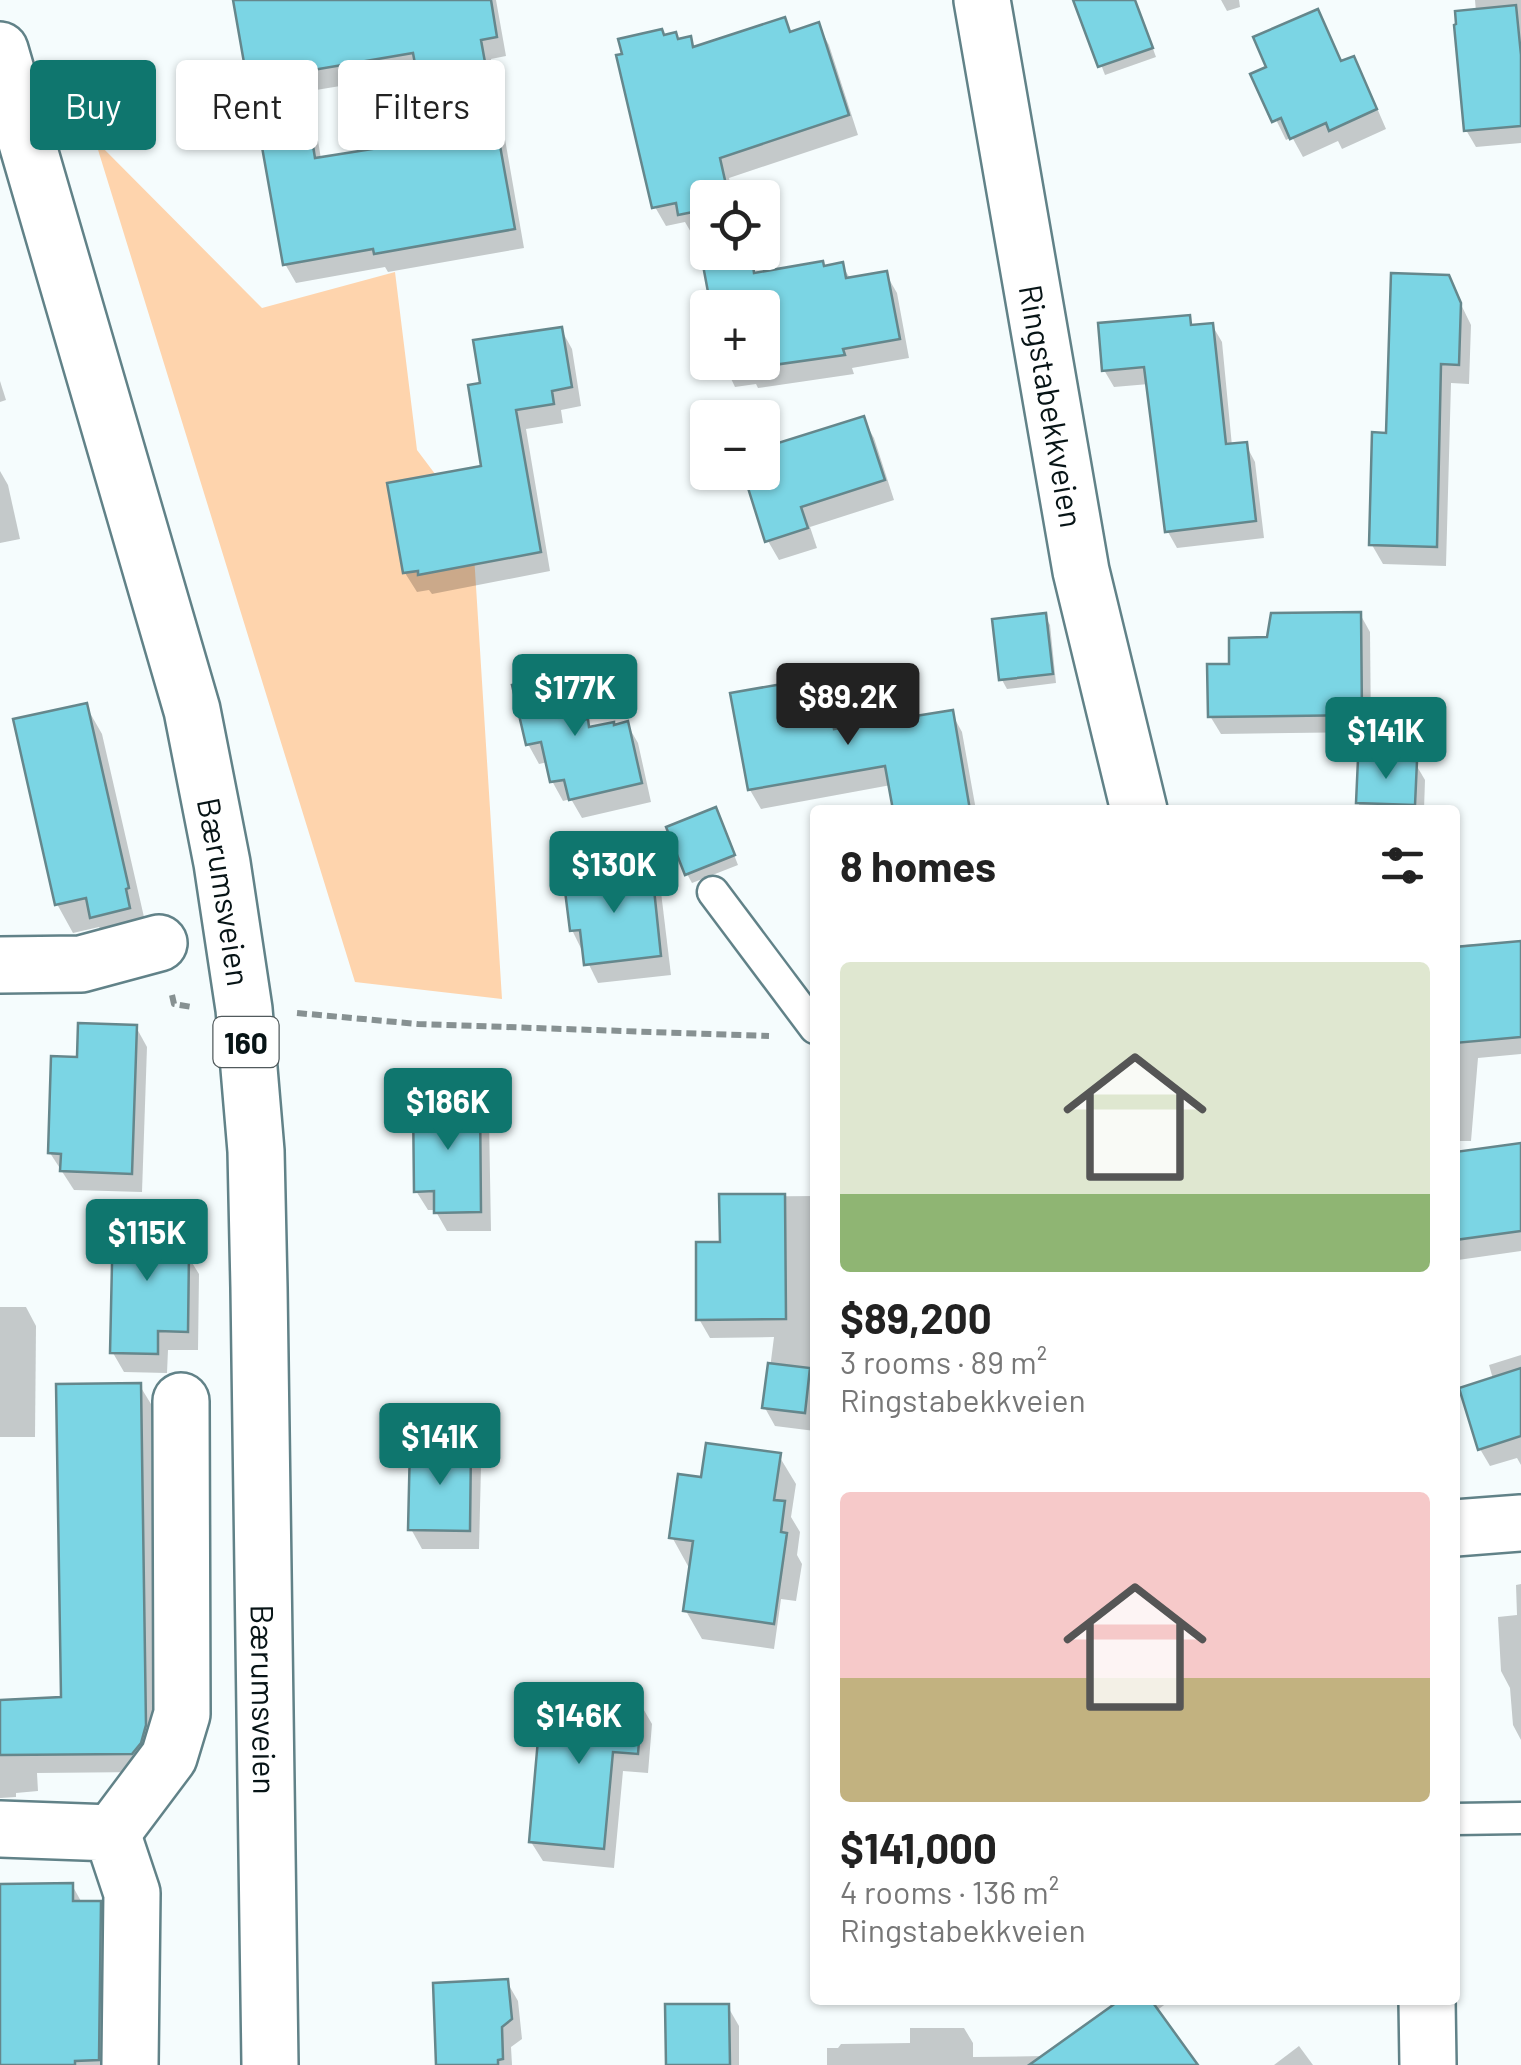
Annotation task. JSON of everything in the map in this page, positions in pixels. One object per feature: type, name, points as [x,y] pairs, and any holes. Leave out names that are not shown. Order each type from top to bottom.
[{"type":"main road","name":"Ringstabekkveien","points":[[982,0],[1081,571],[1137,805]]},
{"type":"main road","name":"Bærumsveien","points":[[0,50],[192,710],[222,863],[244,1008],[256,1151],[260,1288],[270,2065]]},
{"type":"main road","points":[[0,965],[81,964],[159,943]]},
{"type":"main road","points":[[112,1833],[169,1757],[182,1714],[181,1401]]},
{"type":"main road","points":[[1460,1528],[1521,1523]]},
{"type":"main road","points":[[0,1829],[112,1833]]},
{"type":"main road","points":[[112,1833],[132,1893],[130,2065]]},
{"type":"main road","points":[[1427,2005],[1428,2065]]},
{"type":"lane","points":[[713,892],[810,1021]]},
{"type":"lane","points":[[1460,1819],[1521,1818]]},
{"type":"path","points":[[189,990],[192,1007]]},
{"type":"path","points":[[336,1016],[418,1024],[743,1036]]},
{"type":"shaded area","points":[[98,150],[105,150],[262,308],[395,272],[417,450],[472,523],[502,999],[355,982]]},
{"type":"building","points":[[233,0],[491,0],[497,37],[481,40],[485,60],[414,60],[413,53],[372,60],[338,60],[338,66],[318,69],[318,60],[244,60]]},
{"type":"building","points":[[1073,0],[1135,0],[1153,48],[1098,67]]},
{"type":"building","points":[[1516,5],[1521,126],[1464,131],[1455,11]]},
{"type":"building","points":[[1318,9],[1341,61],[1354,56],[1377,109],[1329,131],[1326,123],[1290,139],[1281,118],[1272,122],[1250,74],[1266,67],[1253,37]]},
{"type":"building","points":[[785,17],[790,32],[819,22],[849,115],[720,158],[725,180],[690,180],[690,213],[678,215],[676,203],[652,208],[616,55],[622,54],[618,39],[662,29],[664,35],[676,32],[678,39],[691,36],[693,47]]},
{"type":"building","points":[[263,150],[314,150],[315,158],[366,150],[501,150],[515,229],[374,254],[373,249],[283,265]]},
{"type":"building","points":[[823,261],[824,266],[843,262],[846,278],[887,271],[900,339],[843,349],[845,355],[780,364],[780,290],[708,290],[704,270],[754,273]]},
{"type":"building","points":[[1391,273],[1449,275],[1461,303],[1459,365],[1441,364],[1437,547],[1369,545],[1372,432],[1386,433]]},
{"type":"building","points":[[1190,315],[1191,325],[1213,323],[1226,444],[1247,442],[1256,521],[1165,532],[1144,367],[1102,371],[1098,323]]},
{"type":"building","points":[[562,327],[572,387],[552,391],[554,404],[516,410],[541,552],[418,575],[418,571],[403,573],[387,483],[481,466],[468,385],[480,383],[473,340]]},
{"type":"building","points":[[864,416],[885,480],[801,507],[808,528],[765,542],[749,490],[780,490],[780,442]]},
{"type":"building","points":[[1361,612],[1362,715],[1208,717],[1207,664],[1229,664],[1229,638],[1267,637],[1271,613]]},
{"type":"building","points":[[1046,613],[1053,674],[999,680],[992,619]]},
{"type":"building","points":[[571,672],[582,720],[588,719],[589,727],[628,721],[642,783],[569,800],[564,780],[550,782],[541,742],[526,745],[512,685]]},
{"type":"building","points":[[811,679],[816,709],[830,707],[834,729],[953,710],[969,805],[892,805],[885,766],[748,790],[730,693]]},
{"type":"building","points":[[87,703],[129,888],[126,889],[130,908],[90,918],[86,898],[55,905],[13,719]]},
{"type":"building","points":[[1358,759],[1417,761],[1415,805],[1356,803]]},
{"type":"building","points":[[716,807],[735,855],[685,875],[666,827]]},
{"type":"building","points":[[652,870],[661,956],[584,965],[580,930],[570,931],[564,883],[569,879]]},
{"type":"building","points":[[1521,941],[1521,1037],[1460,1043],[1460,947]]},
{"type":"building","points":[[78,1023],[137,1025],[132,1174],[60,1171],[61,1154],[48,1153],[51,1056],[77,1057]]},
{"type":"building","points":[[413,1098],[480,1098],[481,1212],[434,1213],[434,1191],[414,1192]]},
{"type":"building","points":[[1521,1143],[1521,1231],[1460,1239],[1460,1151]]},
{"type":"building","points":[[719,1194],[785,1194],[786,1319],[696,1320],[696,1242],[720,1242]]},
{"type":"building","points":[[113,1219],[182,1221],[181,1252],[189,1252],[188,1332],[158,1331],[158,1354],[110,1353]]},
{"type":"building","points":[[768,1363],[810,1368],[805,1413],[762,1408]]},
{"type":"building","points":[[1521,1368],[1521,1436],[1478,1450],[1460,1388]]},
{"type":"building","points":[[141,1383],[146,1725],[141,1743],[132,1754],[0,1755],[0,1700],[61,1697],[56,1384]]},
{"type":"building","points":[[706,1443],[781,1453],[774,1500],[785,1501],[781,1532],[787,1533],[774,1624],[683,1611],[693,1541],[669,1538],[678,1474],[701,1477]]},
{"type":"building","points":[[410,1444],[471,1445],[470,1531],[408,1530]]},
{"type":"building","points":[[542,1694],[642,1703],[638,1754],[613,1752],[604,1849],[529,1842]]},
{"type":"building","points":[[73,1883],[73,1901],[101,1901],[99,2060],[75,2061],[75,2065],[0,2065],[0,1884]]},
{"type":"building","points":[[508,1979],[512,2019],[502,2027],[503,2059],[498,2060],[498,2065],[436,2065],[433,1983]]},
{"type":"building","points":[[665,2004],[729,2004],[730,2065],[666,2065]]},
{"type":"building","points":[[1113,2005],[1155,2005],[1198,2065],[1029,2065]]}]
